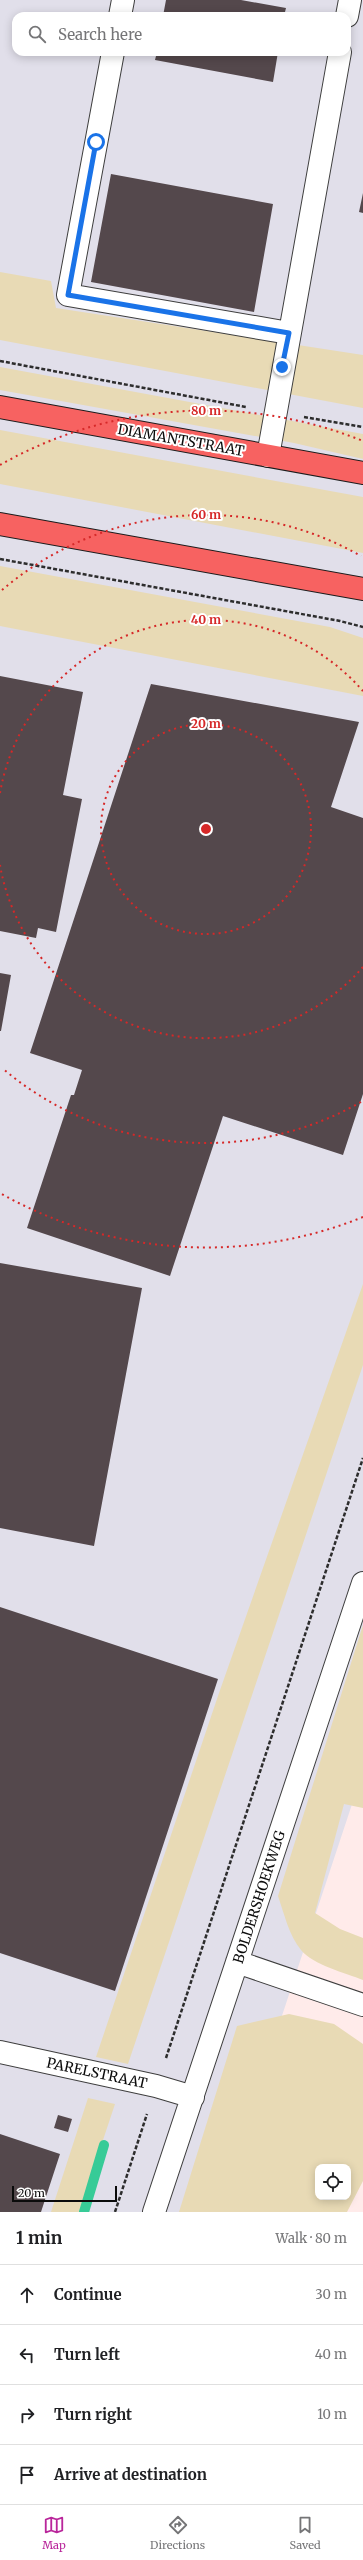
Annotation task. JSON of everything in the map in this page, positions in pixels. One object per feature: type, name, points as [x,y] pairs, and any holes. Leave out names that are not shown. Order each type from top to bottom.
[{"type":"main road","name":"DIAMANTSTRAAT","points":[[0,407],[363,473]]},
{"type":"main road","points":[[0,524],[363,589]]},
{"type":"street","points":[[121,12],[123,0]]},
{"type":"street","points":[[348,12],[350,0]]},
{"type":"street","points":[[112,56],[68,295],[289,333]]},
{"type":"street","points":[[268,456],[339,56]]},
{"type":"street","name":"BOLDERSHOEKWEG","points":[[154,2212],[363,1583]]},
{"type":"street","points":[[237,1962],[363,2005]]},
{"type":"street","name":"PARELSTRAAT","points":[[0,2052],[156,2086],[193,2097]]},
{"type":"path","points":[[0,362],[363,427]]},
{"type":"path","points":[[0,559],[340,621],[363,627]]},
{"type":"path","points":[[115,2212],[363,1458]]},
{"type":"shaded area","points":[[0,0],[363,0],[363,1771],[217,2212],[0,2212]]},
{"type":"shaded area","points":[[0,272],[51,281],[56,308],[363,355],[363,408],[0,340]]},
{"type":"shaded area","points":[[0,367],[363,434],[363,459],[294,443],[0,390]]},
{"type":"shaded area","points":[[0,430],[363,497],[363,553],[0,484]]},
{"type":"shaded area","points":[[0,566],[330,627],[363,638],[363,696],[0,626]]},
{"type":"shaded area","points":[[363,1284],[363,1365],[128,2064],[96,2057],[219,1693]]},
{"type":"shaded area","points":[[363,1625],[363,1808],[344,1804],[315,1913],[340,1929],[363,1938],[363,1980],[330,1968],[306,1955],[293,1938],[278,1896]]},
{"type":"shaded area","points":[[289,2014],[334,2024],[363,2044],[363,2181],[347,2212],[179,2212],[237,2026]]},
{"type":"shaded area","points":[[88,2098],[115,2104],[79,2212],[51,2212]]},
{"type":"building","points":[[166,0],[241,0],[286,8],[285,12],[164,12]]},
{"type":"building","points":[[156,56],[277,56],[273,82],[155,60]]},
{"type":"building","points":[[111,174],[273,204],[254,312],[91,282]]},
{"type":"building","points":[[363,193],[363,213],[359,212]]},
{"type":"building","points":[[0,676],[83,692],[63,795],[82,799],[56,932],[38,928],[36,938],[0,931]]},
{"type":"building","points":[[151,684],[359,722],[331,807],[363,818],[363,1094],[343,1155],[223,1116],[170,1276],[27,1228],[71,1095],[74,1095],[82,1070],[30,1053]]},
{"type":"building","points":[[0,973],[11,975],[1,1031],[0,1031]]},
{"type":"building","points":[[0,1263],[142,1288],[94,1546],[0,1528]]},
{"type":"building","points":[[0,1607],[218,1679],[115,1991],[0,1953]]},
{"type":"building","points":[[58,2115],[72,2119],[68,2132],[54,2128]]},
{"type":"building","points":[[0,2134],[60,2154],[41,2212],[0,2212]]},
{"type":"waterway","points":[[84,2212],[104,2145]]},
{"type":"route","points":[[96,142],[68,295],[289,333],[282,367]]}]
